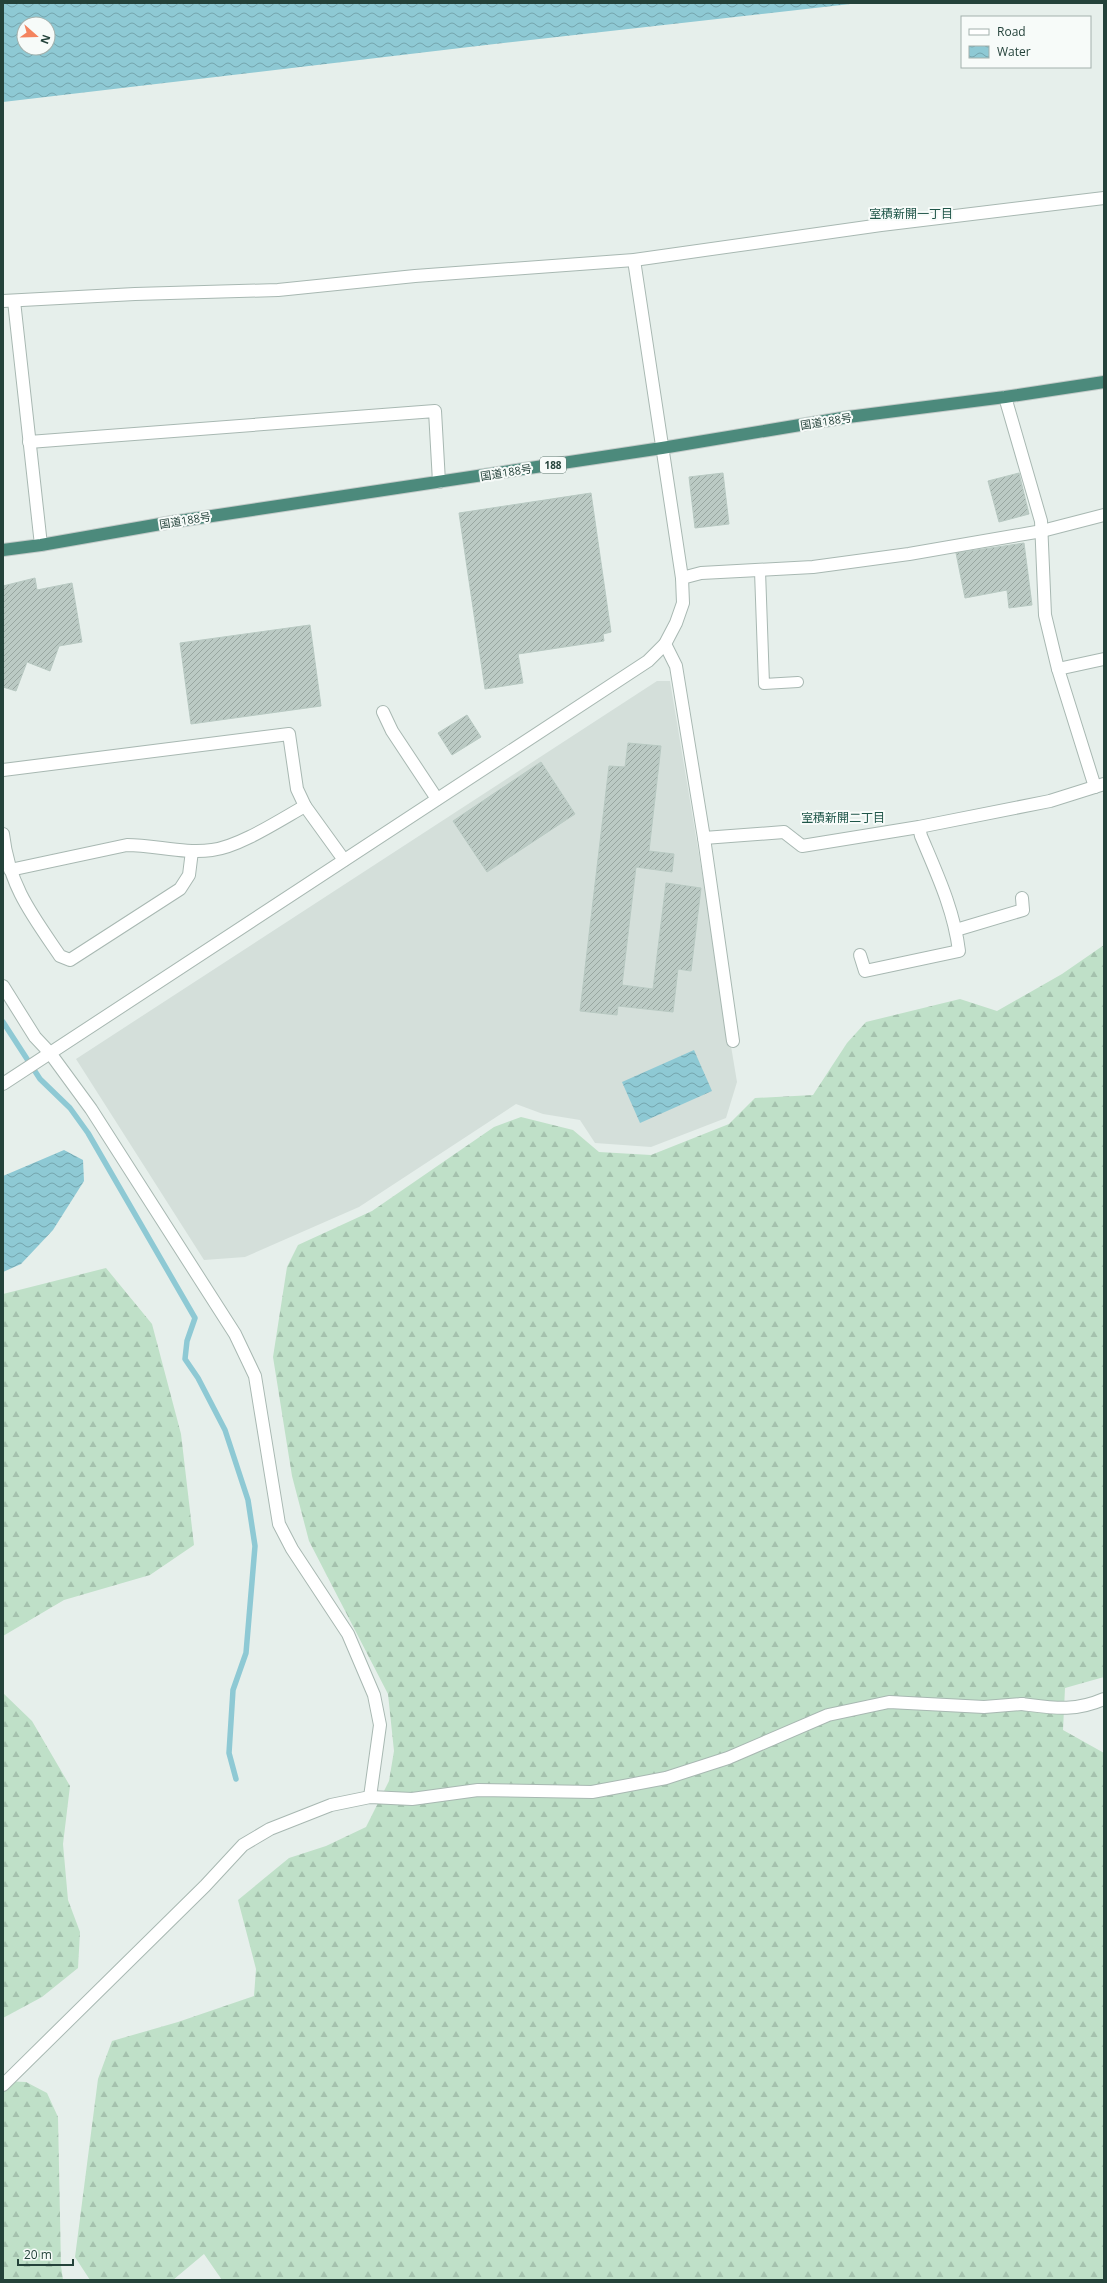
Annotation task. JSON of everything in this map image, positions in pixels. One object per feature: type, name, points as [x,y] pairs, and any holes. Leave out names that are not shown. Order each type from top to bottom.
[{"type":"highway","name":"国道188号","points":[[3,550],[41,545],[179,520],[662,448],[848,417],[1005,397],[1104,382]]},
{"type":"street","points":[[41,545],[29,442],[8,301],[135,294],[278,290],[415,276],[634,260],[881,225],[1104,198]]},
{"type":"street","points":[[3,1084],[648,661],[665,644],[683,603],[682,578],[634,260]]},
{"type":"street","points":[[704,838],[784,832],[802,846],[919,827],[1050,801],[1100,785],[1058,668],[1045,615],[1041,521],[1005,397]]},
{"type":"street","points":[[29,442],[435,411],[439,482]]},
{"type":"street","points":[[682,578],[701,573],[813,567],[909,554],[1042,531],[1104,515]]},
{"type":"street","points":[[665,644],[676,666],[704,838],[733,1041]]},
{"type":"street","points":[[1058,668],[1104,659]]},
{"type":"street","points":[[383,712],[392,731],[437,799]]},
{"type":"street","points":[[3,770],[289,734],[297,789],[306,806],[344,860]]},
{"type":"street","points":[[10,870],[127,845],[147,845],[192,851],[226,848],[306,806]]},
{"type":"street","points":[[860,954],[865,971],[959,951],[956,930],[948,897],[921,836],[919,827]]},
{"type":"street","points":[[3,834],[10,870],[22,899],[60,956],[70,960],[180,889],[189,874],[192,851]]},
{"type":"street","points":[[956,930],[1023,910],[1022,898]]},
{"type":"street","points":[[3,986],[35,1037],[50,1053],[91,1109],[236,1334],[255,1376],[279,1524],[292,1549],[348,1634],[374,1695],[380,1725],[370,1797]]},
{"type":"street","points":[[3,2085],[205,1886],[243,1845],[270,1829],[330,1805],[370,1797],[412,1798],[478,1790],[592,1792],[666,1778],[728,1758],[828,1715],[889,1702],[984,1707],[1022,1704],[1058,1709],[1087,1707],[1104,1699]]},
{"type":"lane","points":[[760,571],[764,684],[798,682]]},
{"type":"shaded area","points":[[657,681],[670,681],[737,1082],[726,1118],[651,1147],[595,1143],[580,1120],[543,1114],[516,1104],[359,1207],[245,1257],[204,1260],[76,1059]]},
{"type":"green space","points":[[1104,945],[1104,1677],[1065,1688],[1063,1730],[1104,1753],[1104,2280],[222,2280],[204,2254],[173,2280],[90,2280],[75,2257],[98,2079],[112,2041],[178,2022],[254,1996],[256,1969],[238,1900],[289,1858],[326,1846],[366,1827],[389,1781],[394,1751],[388,1694],[309,1541],[292,1476],[273,1357],[287,1267],[298,1245],[372,1211],[494,1127],[521,1117],[573,1130],[599,1152],[651,1155],[729,1124],[755,1098],[813,1095],[847,1043],[866,1022],[960,999],[997,1011],[1062,974]]},
{"type":"green space","points":[[106,1268],[152,1324],[181,1434],[194,1545],[150,1575],[64,1600],[3,1636],[3,1294]]},
{"type":"green space","points":[[3,1693],[32,1721],[70,1786],[63,1844],[68,1900],[80,1932],[78,1968],[42,1997],[3,2018]]},
{"type":"green space","points":[[3,2081],[26,2082],[47,2093],[58,2117],[61,2266],[63,2280],[3,2280]]},
{"type":"water","points":[[3,3],[859,3],[3,102]]},
{"type":"water","points":[[694,1050],[712,1091],[640,1123],[622,1082]]},
{"type":"water","points":[[64,1150],[83,1160],[84,1181],[53,1230],[21,1264],[3,1272],[3,1176]]},
{"type":"building","points":[[723,473],[729,524],[695,528],[689,477]]},
{"type":"building","points":[[1019,473],[1029,514],[999,522],[988,481]]},
{"type":"building","points":[[591,493],[611,632],[603,634],[604,641],[518,654],[523,683],[485,689],[459,513]]},
{"type":"building","points":[[1024,543],[1032,605],[1009,608],[1007,590],[965,598],[956,553]]},
{"type":"building","points":[[35,578],[37,590],[72,583],[82,642],[59,646],[50,671],[27,662],[16,691],[3,687],[3,586]]},
{"type":"building","points":[[310,625],[321,706],[191,724],[180,643]]},
{"type":"building","points":[[467,715],[481,737],[452,755],[438,733]]},
{"type":"building","points":[[628,743],[661,746],[649,851],[674,854],[672,872],[636,867],[622,985],[653,989],[666,883],[701,888],[691,971],[678,969],[673,1012],[618,1006],[617,1015],[580,1011],[609,766],[625,767]]},
{"type":"building","points":[[541,762],[575,814],[487,872],[453,821]]},
{"type":"waterway","points":[[3,1022],[40,1079],[70,1108],[88,1133],[195,1318],[187,1341],[185,1359],[198,1378],[225,1430],[248,1500],[255,1546],[246,1653],[233,1690],[229,1753],[236,1779]]},
{"type":"district","name":"室積新開一丁目","points":[[911,213]]},
{"type":"district","name":"室積新開二丁目","points":[[843,817]]}]
